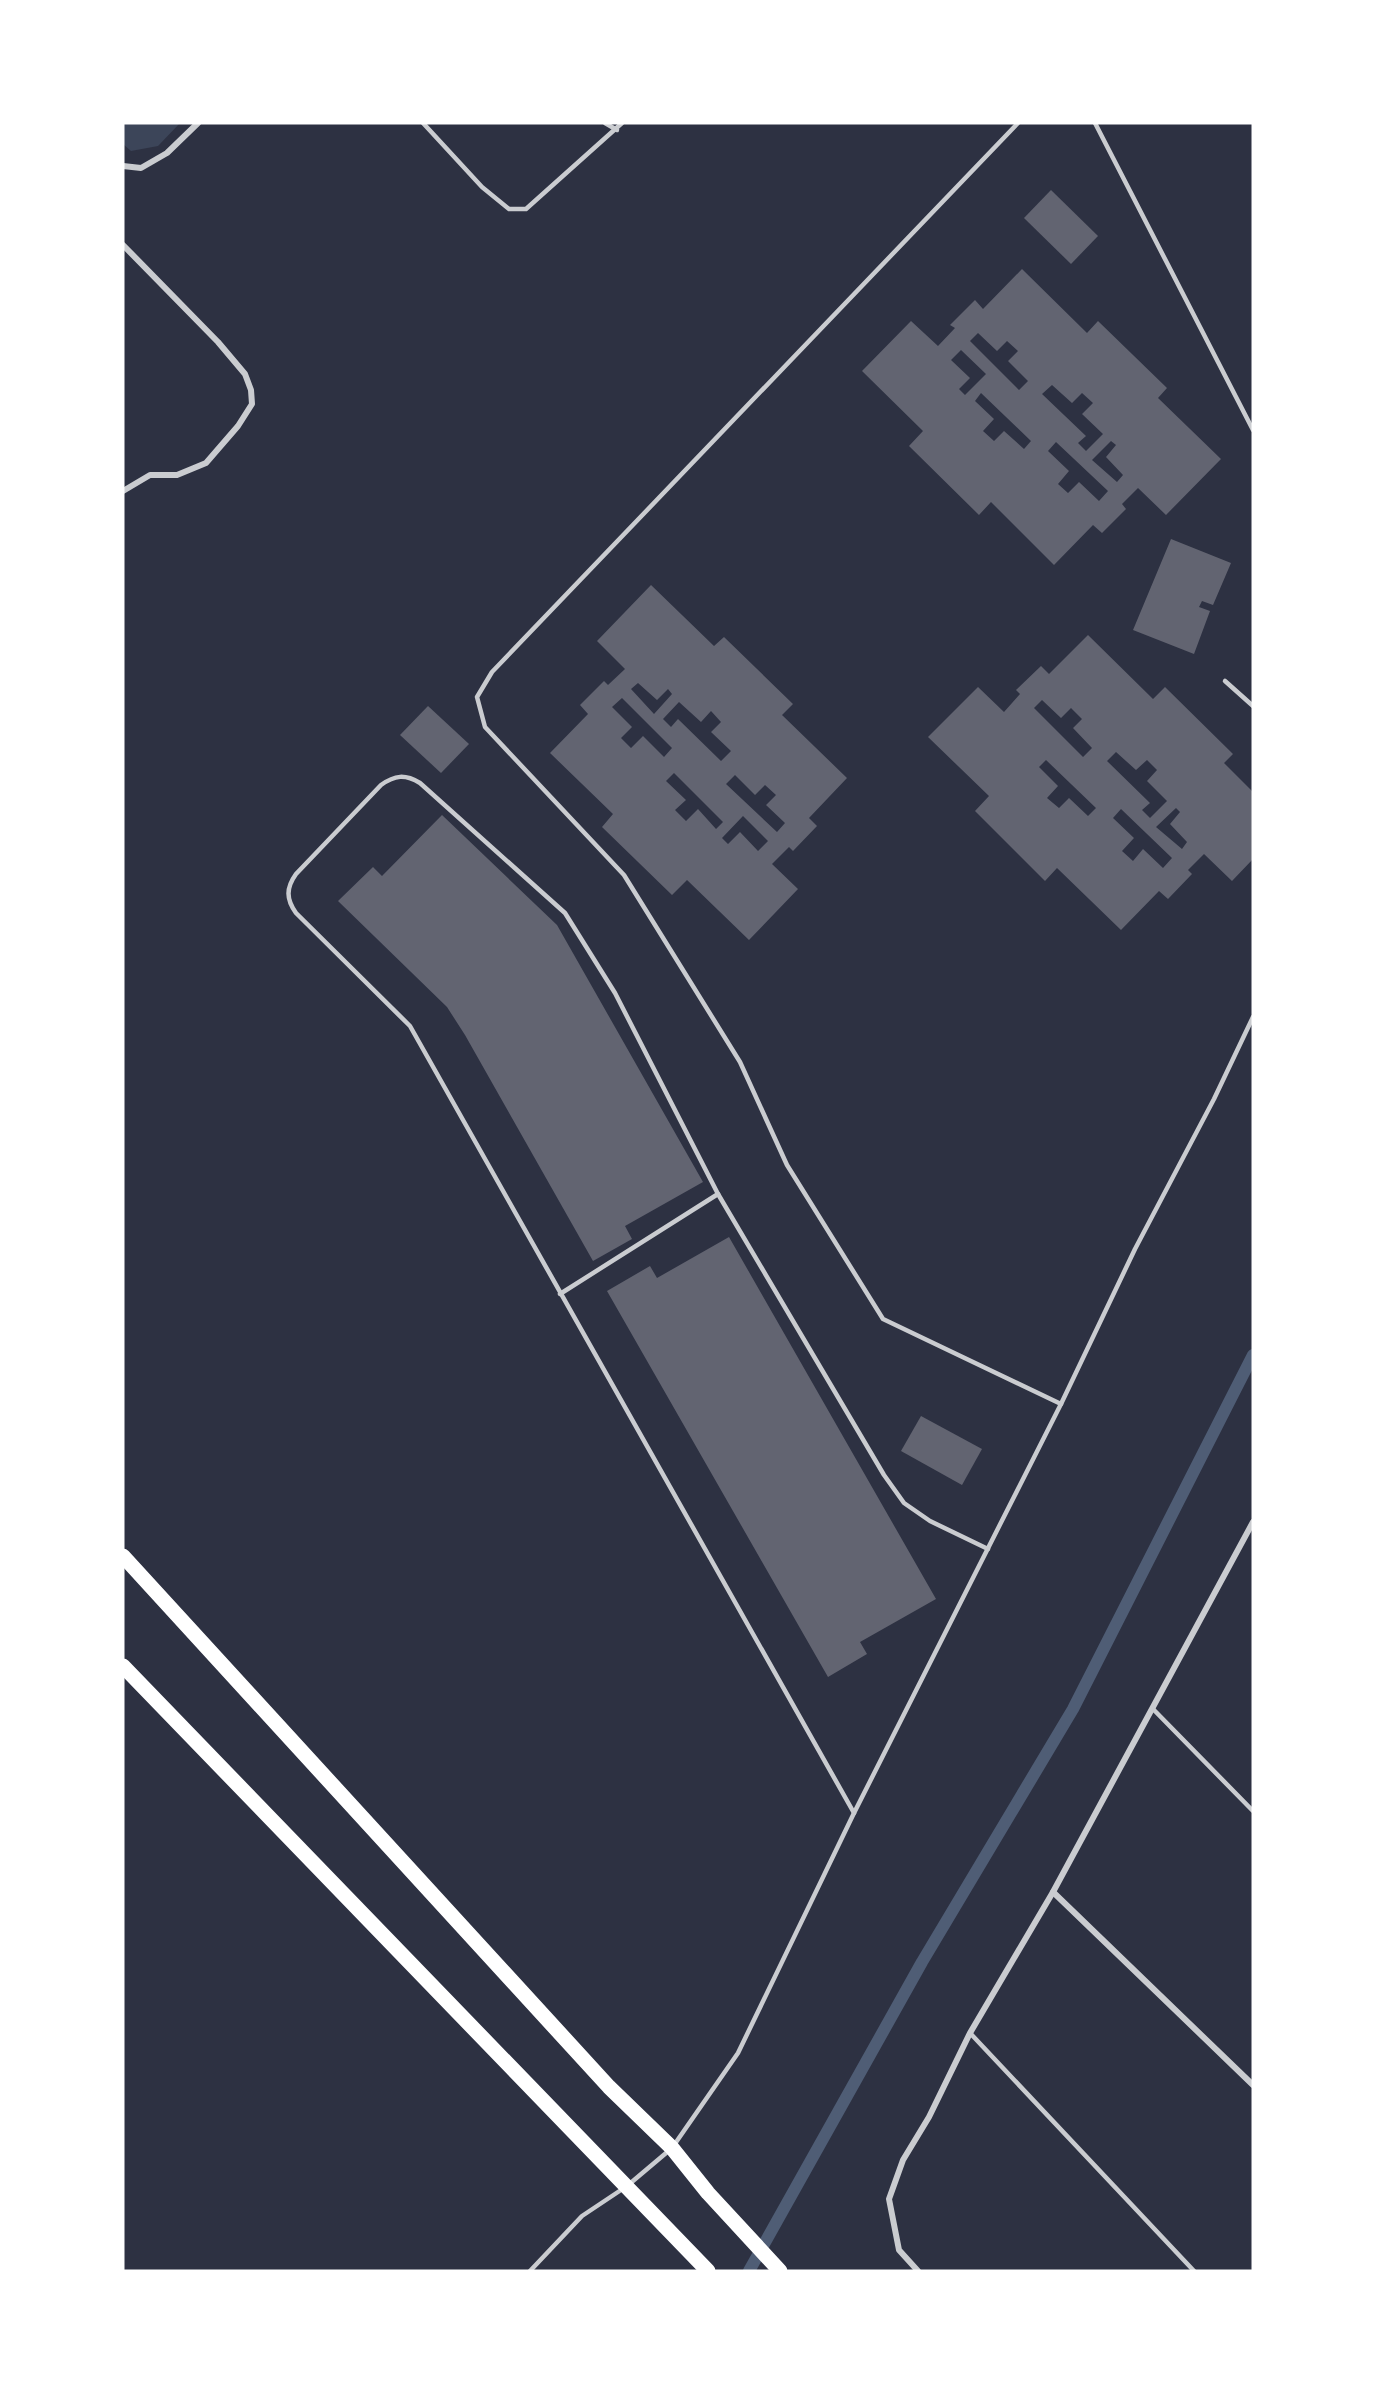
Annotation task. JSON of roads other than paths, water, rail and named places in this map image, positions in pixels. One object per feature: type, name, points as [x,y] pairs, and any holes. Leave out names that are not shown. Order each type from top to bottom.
[{"type":"main road","points":[[123,1556],[609,2087],[672,2148],[708,2193],[780,2271]]},
{"type":"main road","points":[[123,1666],[708,2271]]},
{"type":"street","points":[[123,166],[141,168],[167,153],[198,123]]},
{"type":"street","points":[[123,245],[218,342],[245,374],[251,390],[252,404],[238,426],[207,463],[177,476],[150,476],[123,491]]},
{"type":"street","points":[[918,2271],[899,2250],[889,2199],[903,2160],[929,2117],[970,2033],[1053,1892],[1252,1528]]},
{"type":"street","points":[[1053,1892],[1253,2085]]},
{"type":"lane","points":[[423,123],[482,187],[509,209],[526,209],[617,130],[622,123]]},
{"type":"lane","points":[[605,123],[617,130]]},
{"type":"lane","points":[[1018,123],[492,672],[477,697],[485,727],[624,875],[740,1062],[787,1165],[882,1319],[1061,1404]]},
{"type":"lane","points":[[1095,123],[1253,430]]},
{"type":"lane","points":[[1225,681],[1253,706]]},
{"type":"lane","points":[[854,1813],[410,1026],[296,913],[290,904],[287,894],[289,883],[381,784],[390,778],[400,776],[420,783],[565,913],[615,993],[718,1194],[884,1475],[904,1503],[930,1521],[988,1549]]},
{"type":"lane","points":[[530,2271],[582,2217],[627,2186],[672,2148],[738,2053],[854,1813],[1061,1404],[1135,1249],[1214,1099],[1253,1017]]},
{"type":"lane","points":[[560,1294],[718,1194]]},
{"type":"lane","points":[[1153,1709],[1253,1811]]},
{"type":"lane","points":[[970,2033],[1194,2271]]},
{"type":"waterway","points":[[749,2271],[922,1962],[1073,1709],[1253,1355]]}]
